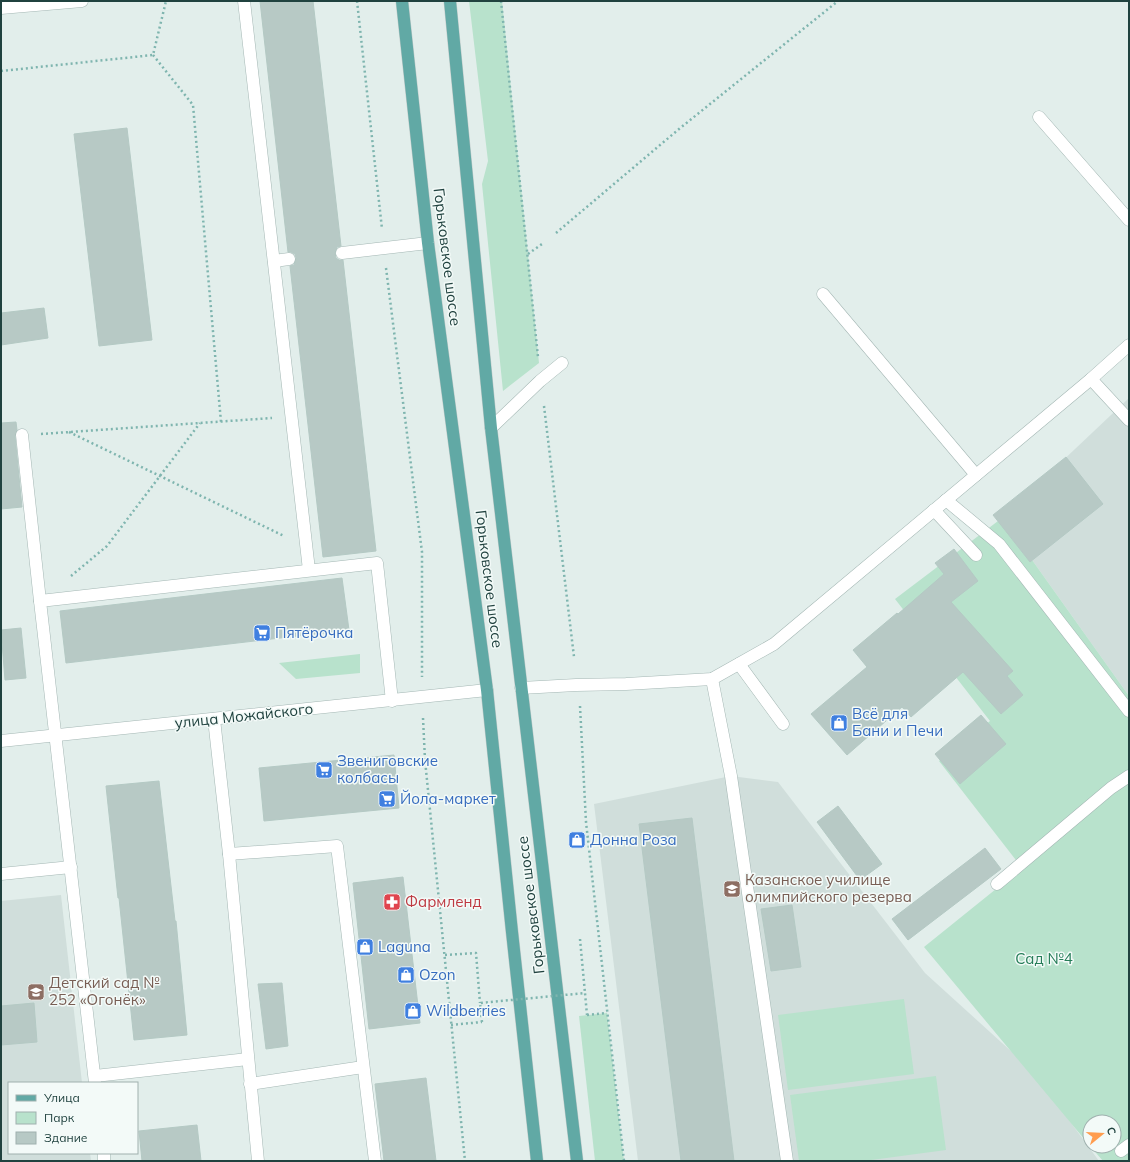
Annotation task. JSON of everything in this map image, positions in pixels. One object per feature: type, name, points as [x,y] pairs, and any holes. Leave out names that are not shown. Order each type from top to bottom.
[{"type":"main road","name":"Горьковское шоссе","points":[[402,1],[428,243],[487,690],[537,1161]]},
{"type":"main road","name":"Горьковское шоссе","points":[[450,1],[491,428],[577,1161]]},
{"type":"street","points":[[1,8],[82,1]]},
{"type":"street","points":[[244,1],[309,570]]},
{"type":"street","points":[[1039,117],[1129,220]]},
{"type":"street","points":[[342,253],[428,243]]},
{"type":"street","points":[[274,261],[289,259]]},
{"type":"street","points":[[823,294],[976,475]]},
{"type":"street","points":[[521,688],[712,679],[739,664],[774,644],[1091,379],[1129,345]]},
{"type":"street","points":[[491,428],[540,381],[562,363]]},
{"type":"street","points":[[1091,379],[1129,420]]},
{"type":"street","points":[[22,435],[95,1080],[248,1059]]},
{"type":"street","points":[[946,500],[998,544],[1129,711]]},
{"type":"street","points":[[934,510],[976,555]]},
{"type":"street","points":[[40,601],[376,563],[392,701]]},
{"type":"street","points":[[739,664],[783,724]]},
{"type":"street","points":[[712,679],[732,784],[786,1161]]},
{"type":"street","name":"улица Можайского","points":[[1,741],[487,690]]},
{"type":"street","points":[[214,719],[229,854],[258,1161]]},
{"type":"street","points":[[997,884],[1111,788],[1129,776]]},
{"type":"street","points":[[229,854],[337,846],[375,1161]]},
{"type":"street","points":[[1,874],[71,867]]},
{"type":"street","points":[[250,1084],[363,1067]]},
{"type":"path","points":[[153,55],[166,1]]},
{"type":"path","points":[[357,1],[384,249],[422,552],[422,697],[425,760],[465,1161]]},
{"type":"path","points":[[501,1],[539,363]]},
{"type":"path","points":[[556,233],[679,129],[838,1]]},
{"type":"path","points":[[1,70],[153,55]]},
{"type":"path","points":[[153,55],[193,105],[222,422]]},
{"type":"path","points":[[527,254],[542,244]]},
{"type":"path","points":[[543,400],[574,657]]},
{"type":"path","points":[[22,435],[292,417]]},
{"type":"path","points":[[71,576],[107,546],[200,423]]},
{"type":"path","points":[[69,432],[307,547]]},
{"type":"path","points":[[580,706],[586,822],[624,1161]]},
{"type":"path","points":[[580,939],[587,1015],[607,1012]]},
{"type":"path","points":[[444,955],[476,953],[482,1022],[451,1025]]},
{"type":"path","points":[[480,1003],[585,993]]},
{"type":"shaded area","points":[[1129,398],[1129,696],[1002,518]]},
{"type":"shaded area","name":"Казанское училище олимпийского резерва","points":[[731,776],[778,782],[925,973],[1033,1071],[1082,1138],[1082,1154],[1094,1154],[1099,1161],[638,1161],[594,804]]},
{"type":"shaded area","name":"Детский сад № 252 «Огонёк»","points":[[61,895],[82,1082],[8,1082],[8,1154],[90,1154],[91,1161],[1,1161],[1,901]]},
{"type":"green space","points":[[469,1],[502,1],[539,363],[503,391],[482,184],[488,161]]},
{"type":"green space","name":"Сад №4","points":[[1002,518],[1129,696],[1129,1161],[1103,1161],[1097,1154],[1122,1154],[1122,1114],[1082,1114],[1082,1136],[924,947],[1022,868],[939,761],[990,721],[895,599]]},
{"type":"green space","points":[[360,654],[360,673],[296,679],[279,663]]},
{"type":"green space","points":[[904,999],[914,1074],[788,1090],[778,1015]]},
{"type":"green space","points":[[607,1013],[624,1161],[595,1161],[579,1016]]},
{"type":"green space","points":[[936,1076],[946,1150],[864,1161],[799,1161],[790,1095]]},
{"type":"building","points":[[260,1],[313,1],[341,246],[337,247],[335,253],[336,258],[343,260],[376,551],[323,557],[290,266],[294,265],[296,258],[295,254],[288,252]]},
{"type":"building","points":[[127,128],[152,340],[99,346],[74,134]]},
{"type":"building","points":[[44,308],[48,338],[1,345],[1,313]]},
{"type":"building","points":[[16,422],[17,430],[15,436],[22,507],[1,509],[1,423]]},
{"type":"building","points":[[1066,457],[1103,504],[1030,562],[993,515]]},
{"type":"building","points":[[954,549],[978,581],[951,602],[1013,671],[1007,676],[1023,695],[1001,714],[963,672],[911,717],[902,707],[847,755],[811,714],[867,667],[853,650],[897,613],[898,614],[944,574],[935,563]]},
{"type":"building","points":[[342,578],[349,630],[66,663],[60,611]]},
{"type":"building","points":[[21,628],[26,678],[5,680],[1,630]]},
{"type":"building","points":[[981,715],[1006,744],[960,784],[935,754]]},
{"type":"building","points":[[394,755],[399,808],[264,821],[259,768]]},
{"type":"building","points":[[159,781],[176,921],[187,1035],[134,1040],[106,786]]},
{"type":"building","points":[[838,806],[882,864],[860,880],[817,822]]},
{"type":"building","points":[[692,818],[734,1161],[681,1161],[639,824]]},
{"type":"building","points":[[985,848],[1001,869],[908,940],[892,919]]},
{"type":"building","points":[[403,877],[420,1023],[369,1029],[353,883]]},
{"type":"building","points":[[792,905],[801,967],[771,971],[761,909]]},
{"type":"building","points":[[282,983],[288,1046],[266,1049],[258,984]]},
{"type":"building","points":[[34,1003],[37,1042],[1,1045],[1,1006]]},
{"type":"building","points":[[426,1078],[436,1161],[384,1161],[375,1084]]},
{"type":"building","points":[[197,1125],[201,1161],[142,1161],[139,1131]]},
{"type":"place","name":"Пятёрочка","points":[[262,633]]},
{"type":"place","name":"Всё для Бани и Печи","points":[[839,723]]},
{"type":"place","name":"Звениговские колбасы","points":[[324,770]]},
{"type":"place","name":"Йола-маркет","points":[[387,799]]},
{"type":"place","name":"Донна Роза","points":[[577,840]]},
{"type":"place","name":"Казанское училище олимпийского резерва","points":[[732,889]]},
{"type":"place","name":"Фармленд","points":[[392,902]]},
{"type":"place","name":"Laguna","points":[[365,947]]},
{"type":"place","name":"Ozon","points":[[406,975]]},
{"type":"place","name":"Детский сад № 252 «Огонёк»","points":[[36,992]]},
{"type":"place","name":"Wildberries","points":[[413,1011]]}]
